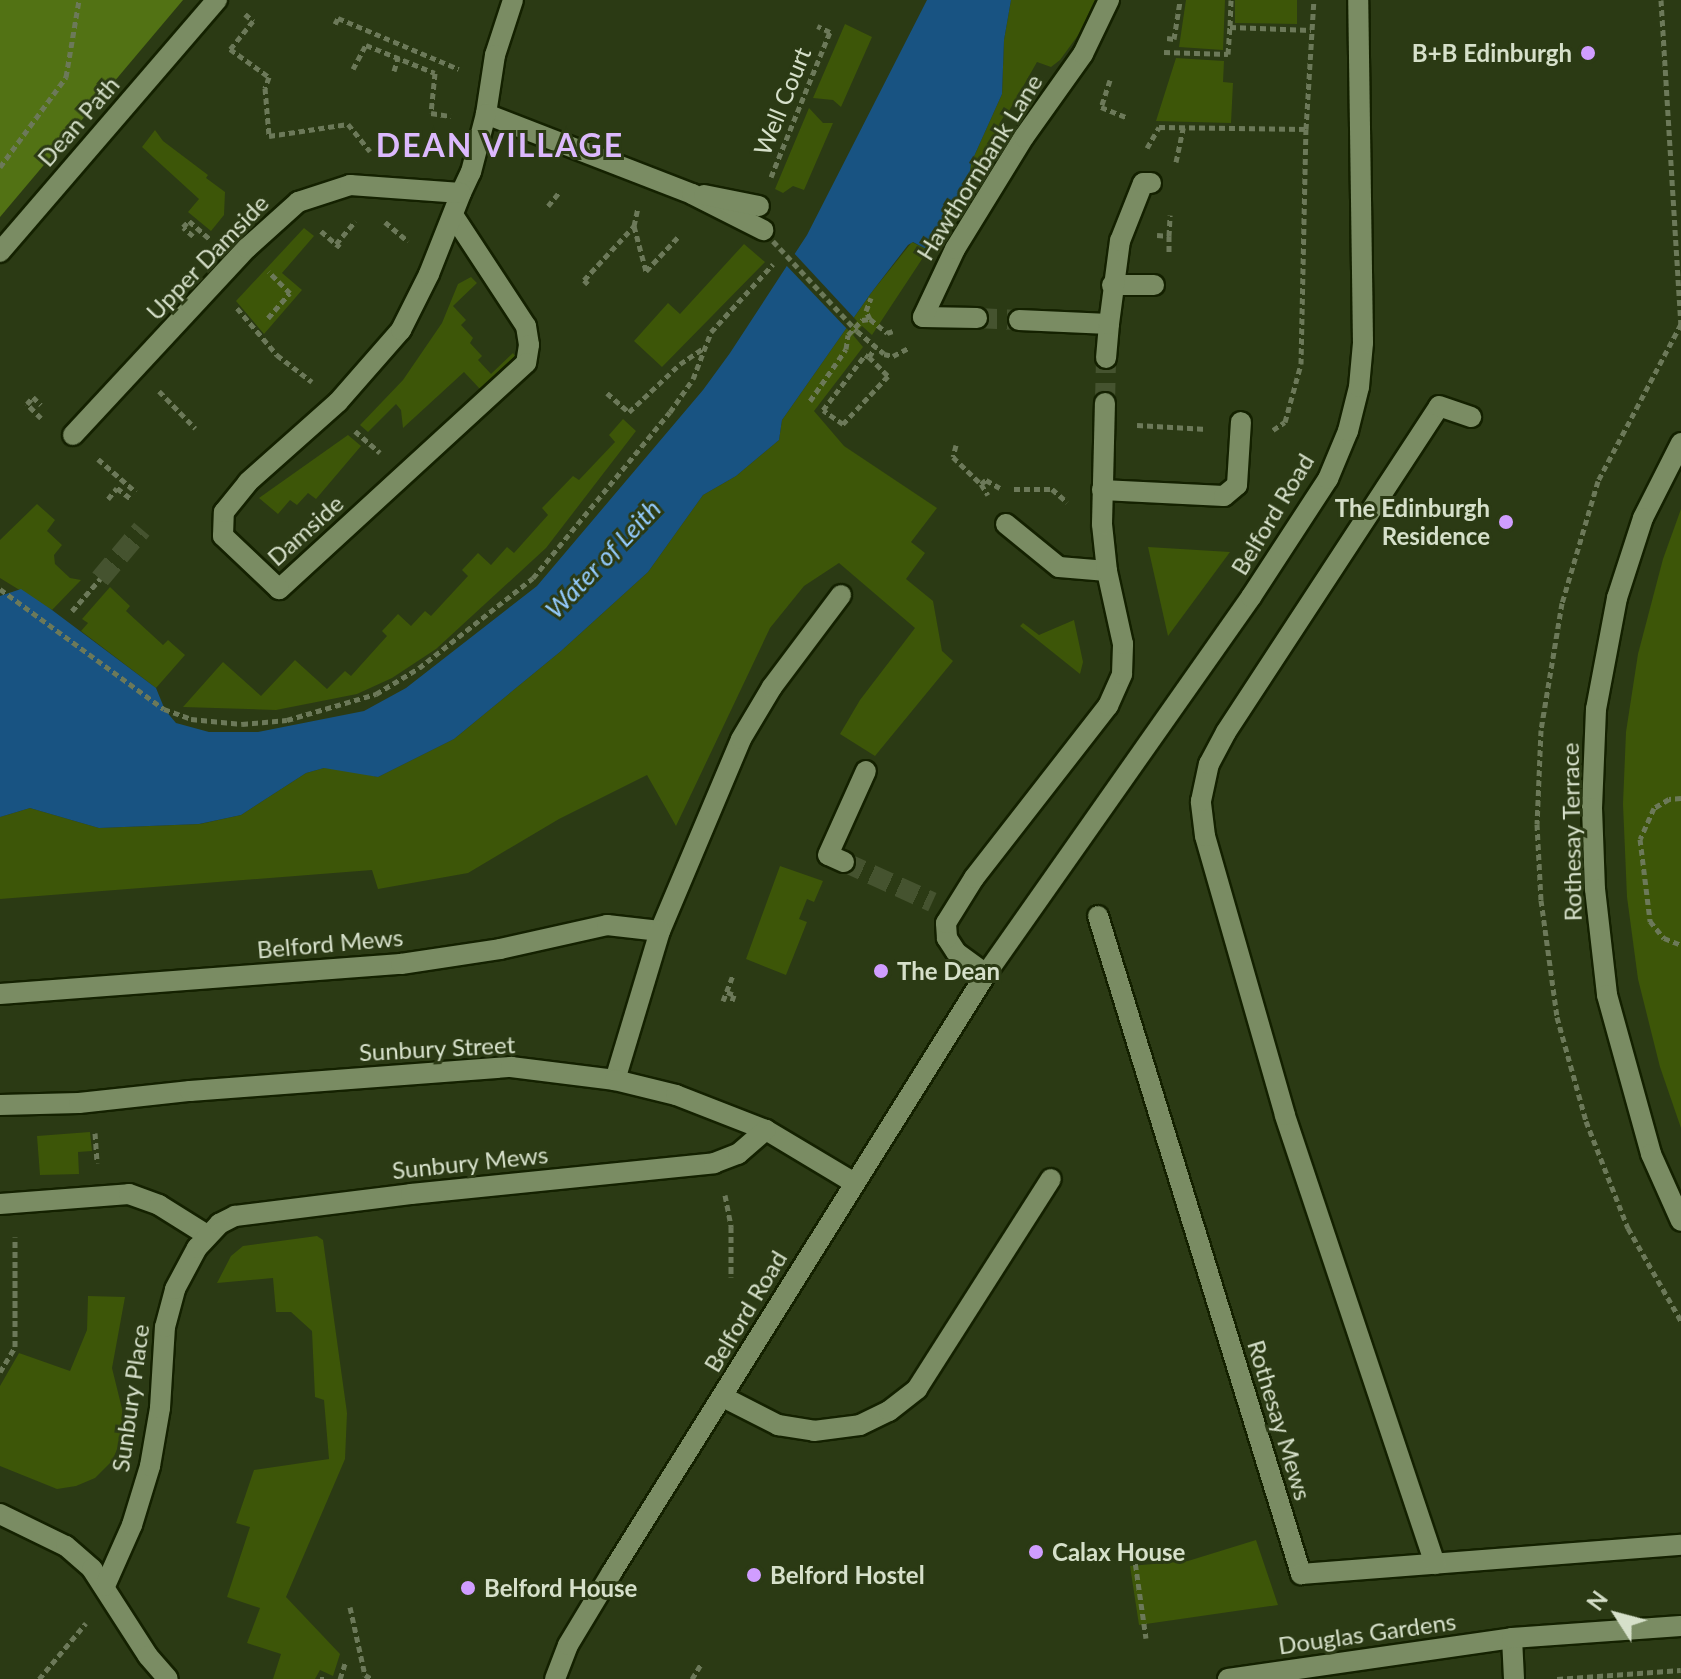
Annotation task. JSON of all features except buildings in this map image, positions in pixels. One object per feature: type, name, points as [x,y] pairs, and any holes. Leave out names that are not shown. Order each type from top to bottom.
[{"type":"street","name":"Dean Path","points":[[0,252],[217,0]]},
{"type":"street","name":"Damside","points":[[453,215],[526,326],[529,345],[526,363],[279,589],[223,536],[224,512],[248,482],[338,402],[401,330],[433,265],[461,193],[471,172],[490,78],[513,0]]},
{"type":"street","name":"Hawthornbank Lane","points":[[977,318],[923,317],[955,249],[1008,162],[1083,54],[1109,0]]},
{"type":"street","name":"Belford Road","points":[[555,1679],[568,1645],[604,1584],[986,974],[1298,529],[1328,479],[1348,431],[1359,387],[1364,295],[1358,0]]},
{"type":"street","points":[[484,118],[692,194],[768,236]]},
{"type":"street","points":[[1106,358],[1112,285],[1120,241],[1147,183]]},
{"type":"street","name":"Upper Damside","points":[[73,435],[278,218],[298,202],[327,189],[374,185],[461,193]]},
{"type":"street","points":[[692,194],[719,195],[759,206]]},
{"type":"street","points":[[1112,285],[1154,285]]},
{"type":"street","points":[[1019,320],[1109,324]]},
{"type":"street","points":[[986,974],[956,952],[947,938],[946,923],[1108,706],[1122,674],[1123,644],[1107,571],[1102,490],[1105,403]]},
{"type":"street","points":[[1435,1564],[1285,1115],[1205,836],[1201,801],[1209,764],[1226,732],[1439,406],[1471,417]]},
{"type":"street","points":[[1102,490],[1224,496],[1237,485],[1241,426]]},
{"type":"street","name":"Rothesay Terrace","points":[[1681,443],[1643,518],[1617,598],[1596,709],[1592,808],[1597,910],[1607,995],[1651,1154],[1681,1221]]},
{"type":"street","points":[[1006,524],[1059,567],[1107,571]]},
{"type":"street","points":[[615,1080],[660,931],[741,739],[772,687],[841,595]]},
{"type":"street","points":[[844,862],[828,855],[866,771]]},
{"type":"street","points":[[932,902],[953,910]]},
{"type":"street","name":"Rothesay Mews","points":[[1098,916],[1301,1574],[1681,1545]]},
{"type":"street","name":"Belford Mews","points":[[0,994],[401,964],[500,949],[607,925],[660,931]]},
{"type":"street","name":"Sunbury Street","points":[[0,1105],[79,1103],[190,1091],[511,1067],[615,1080],[676,1095],[766,1130],[853,1182]]},
{"type":"street","name":"Sunbury Mews","points":[[189,1261],[207,1235],[235,1216],[411,1194],[714,1163],[738,1154],[766,1130]]},
{"type":"street","points":[[723,1397],[778,1425],[814,1431],[860,1425],[889,1411],[917,1389],[1051,1179]]},
{"type":"street","points":[[8,1203],[129,1194],[159,1205],[207,1235]]},
{"type":"street","name":"Sunbury Place","points":[[105,1586],[132,1525],[150,1466],[160,1408],[165,1327],[175,1289],[189,1261]]},
{"type":"street","points":[[0,1514],[66,1546],[92,1569],[148,1656],[168,1679]]},
{"type":"street","name":"Douglas Gardens","points":[[1228,1679],[1512,1638],[1681,1626]]},
{"type":"street","points":[[1512,1638],[1514,1679]]},
{"type":"path","points":[[0,167],[66,77],[79,0]]},
{"type":"path","points":[[1167,38],[1174,39],[1180,0]]},
{"type":"path","points":[[1164,52],[1228,54],[1231,0]]},
{"type":"path","points":[[1241,426],[1273,431],[1285,422],[1301,364],[1306,129],[1314,0]]},
{"type":"path","points":[[335,24],[338,18],[490,78]]},
{"type":"path","points":[[250,24],[230,49],[269,77],[265,88],[269,136],[348,124],[376,159],[374,185]]},
{"type":"path","name":"Well Court","points":[[768,183],[830,32],[817,26]]},
{"type":"path","points":[[1230,27],[1311,30]]},
{"type":"path","points":[[353,69],[366,45],[435,73],[431,113],[484,118]]},
{"type":"path","points":[[394,71],[398,58]]},
{"type":"path","points":[[1107,90],[1101,107],[1128,118]]},
{"type":"path","points":[[1152,140],[1159,127],[1306,129]]},
{"type":"path","points":[[1182,142],[1183,128]]},
{"type":"path","points":[[548,206],[560,191]]},
{"type":"path","points":[[340,247],[336,244],[360,216]]},
{"type":"path","points":[[379,216],[433,265]]},
{"type":"path","points":[[193,236],[183,227],[189,221],[206,235]]},
{"type":"path","points":[[587,278],[634,226],[650,270]]},
{"type":"path","points":[[768,236],[867,341]]},
{"type":"path","points":[[640,278],[678,237]]},
{"type":"path","points":[[0,589],[164,709],[220,724],[287,720],[349,705],[398,682],[542,569],[676,404],[693,379],[702,349],[719,321],[792,243]]},
{"type":"path","points":[[268,318],[290,293],[269,273],[278,262]]},
{"type":"path","points":[[871,298],[866,311],[877,328]]},
{"type":"path","points":[[810,401],[846,349],[848,335],[862,320],[870,319]]},
{"type":"path","points":[[246,320],[277,355],[338,402]]},
{"type":"path","points":[[869,357],[875,348]]},
{"type":"path","points":[[607,393],[629,412],[680,364],[702,349]]},
{"type":"path","points":[[865,355],[869,357],[888,376],[843,424],[823,410],[865,355]]},
{"type":"path","points":[[163,395],[195,428]]},
{"type":"path","points":[[41,405],[33,397],[27,404],[41,418]]},
{"type":"path","points":[[1104,424],[1205,429]]},
{"type":"path","points":[[363,438],[376,449]]},
{"type":"path","points":[[956,445],[953,457],[981,484],[984,491]]},
{"type":"path","points":[[104,465],[136,492]]},
{"type":"path","points":[[981,484],[986,480],[995,488],[1052,489],[1070,504]]},
{"type":"path","points":[[108,499],[117,488],[131,499]]},
{"type":"path","points":[[72,611],[100,579]]},
{"type":"path","points":[[1681,798],[1669,799],[1654,808],[1640,839],[1650,921],[1664,938],[1681,945]]},
{"type":"path","points":[[723,1001],[733,975]]},
{"type":"path","points":[[727,992],[734,995],[731,1004]]},
{"type":"path","points":[[95,1131],[97,1166]]},
{"type":"path","points":[[0,1372],[15,1347],[8,1203]]},
{"type":"path","points":[[729,1206],[731,1277]]},
{"type":"path","points":[[1128,1554],[1134,1554],[1146,1638]]},
{"type":"path","points":[[39,1679],[87,1621],[105,1586]]},
{"type":"path","points":[[350,1607],[365,1675],[372,1679]]},
{"type":"path","points":[[340,1679],[346,1661]]},
{"type":"path","points":[[692,1679],[701,1664]]},
{"type":"path","points":[[1557,1679],[1681,1670]]},
{"type":"green space","points":[[0,0],[183,0],[0,217]]},
{"type":"green space","points":[[1011,0],[1095,0],[1079,34],[1060,60],[1051,67],[1037,62],[969,181],[971,163],[1002,94],[1004,40]]},
{"type":"green space","points":[[1186,0],[1225,0],[1223,50],[1179,47]]},
{"type":"green space","points":[[1235,0],[1297,0],[1297,24],[1235,23]]},
{"type":"green space","points":[[845,24],[872,37],[841,107],[833,100],[813,98]]},
{"type":"green space","points":[[1176,58],[1224,61],[1223,82],[1233,83],[1231,123],[1156,121]]},
{"type":"green space","points":[[809,108],[823,123],[833,123],[804,190],[793,186],[783,193],[775,189]]},
{"type":"green space","points":[[155,130],[163,141],[225,192],[224,215],[211,231],[188,212],[199,199],[142,147]]},
{"type":"green space","points":[[304,228],[314,236],[282,273],[302,290],[264,334],[236,301]]},
{"type":"green space","points":[[912,242],[928,250],[872,335],[862,326],[853,335],[863,347],[814,411],[844,446],[937,508],[911,542],[925,553],[906,579],[933,601],[942,651],[953,661],[875,756],[840,734],[860,700],[915,628],[839,563],[804,586],[770,628],[676,826],[647,775],[559,819],[468,873],[378,889],[372,870],[0,899],[0,817],[30,808],[99,828],[200,824],[241,815],[306,773],[324,768],[342,769],[378,777],[454,739],[561,651],[648,572],[703,495],[736,476],[779,440],[782,420],[871,293]]},
{"type":"green space","points":[[744,244],[765,262],[662,367],[634,341],[668,303],[680,314]]},
{"type":"green space","points":[[471,277],[477,283],[453,306],[466,320],[461,325],[473,338],[470,343],[482,356],[478,360],[491,374],[513,353],[515,356],[480,389],[464,372],[403,428],[401,410],[396,404],[368,432],[360,425],[403,380],[442,323],[458,284]]},
{"type":"green space","points":[[623,419],[636,431],[546,548],[436,649],[392,678],[357,694],[276,710],[183,707],[223,662],[261,696],[295,660],[327,689],[345,671],[351,676],[387,636],[382,631],[398,614],[411,626],[425,611],[431,616],[468,576],[462,570],[478,553],[491,565],[507,547],[514,553],[548,515],[542,508],[573,476],[579,480],[615,442],[609,435]]},
{"type":"green space","points":[[348,435],[361,446],[316,499],[308,493],[297,505],[290,500],[278,514],[259,498]]},
{"type":"green space","points":[[37,504],[55,520],[47,531],[62,545],[54,555],[55,564],[70,578],[81,580],[52,610],[0,578],[0,540]]},
{"type":"green space","points":[[1681,509],[1681,1128],[1660,1067],[1638,979],[1627,897],[1623,804],[1626,732],[1638,654],[1663,559]]},
{"type":"green space","points":[[1148,547],[1230,552],[1168,636]]},
{"type":"green space","points":[[110,587],[130,606],[126,611],[163,645],[168,640],[185,655],[156,688],[81,631],[88,623],[82,619]]},
{"type":"green space","points":[[1074,620],[1083,662],[1080,674],[1020,626],[1023,623],[1039,635]]},
{"type":"green space","points":[[780,866],[823,881],[814,902],[807,899],[799,919],[807,922],[786,975],[746,959]]},
{"type":"green space","points":[[90,1132],[92,1151],[78,1152],[79,1174],[40,1175],[37,1136]]},
{"type":"green space","points":[[317,1236],[323,1240],[347,1413],[345,1459],[286,1597],[340,1654],[333,1676],[320,1670],[315,1679],[273,1679],[281,1654],[247,1643],[260,1608],[227,1597],[250,1527],[236,1523],[254,1470],[329,1459],[324,1400],[315,1397],[312,1331],[291,1312],[276,1312],[273,1278],[217,1283],[231,1256],[243,1246]]},
{"type":"green space","points":[[88,1296],[125,1297],[112,1368],[125,1421],[124,1433],[112,1461],[95,1478],[76,1486],[57,1489],[0,1466],[0,1386],[19,1353],[70,1371],[87,1330]]},
{"type":"green space","points":[[1256,1540],[1278,1605],[1139,1625],[1130,1566],[1188,1561]]},
{"type":"water","name":"Water of Leith","points":[[927,0],[1011,0],[1004,40],[1002,94],[971,163],[969,181],[928,250],[913,242],[908,245],[871,293],[782,420],[779,440],[736,476],[703,495],[648,572],[561,651],[454,739],[378,777],[324,768],[306,773],[241,815],[199,824],[99,828],[30,808],[0,817],[0,596],[21,589],[52,610],[156,688],[165,710],[176,723],[209,732],[258,732],[364,711],[406,688],[537,586],[703,390],[730,353],[807,235]]},
{"type":"pier","points":[[792,251],[857,321],[849,331],[784,263]]},
{"type":"tunnel","points":[[977,318],[1019,320]]},
{"type":"tunnel","points":[[1105,403],[1106,358]]},
{"type":"tunnel","points":[[100,579],[142,529]]},
{"type":"tunnel","points":[[844,862],[932,902]]},
{"type":"place","name":"B+B Edinburgh","points":[[1588,53]]},
{"type":"place","name":"The Edinburgh Residence","points":[[1506,522]]},
{"type":"place","name":"The Dean","points":[[881,971]]},
{"type":"place","name":"Calax House","points":[[1036,1552]]},
{"type":"place","name":"Belford Hostel","points":[[754,1575]]},
{"type":"place","name":"Belford House","points":[[468,1588]]},
{"type":"district","name":"DEAN VILLAGE","points":[[500,145]]}]
